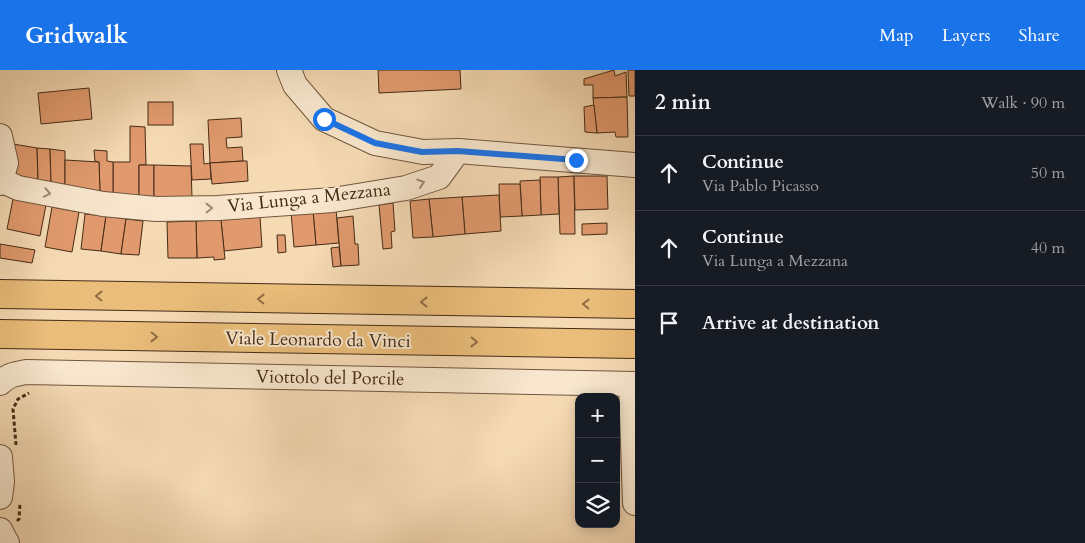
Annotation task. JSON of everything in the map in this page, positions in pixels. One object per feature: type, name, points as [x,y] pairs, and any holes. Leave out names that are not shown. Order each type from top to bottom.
[{"type":"highway","points":[[0,294],[635,304]]},
{"type":"highway","name":"Viale Leonardo da Vinci","points":[[0,334],[635,344]]},
{"type":"street","points":[[289,70],[294,85],[324,119],[375,143],[422,152],[458,151],[635,165]]},
{"type":"street","points":[[0,136],[6,163],[0,181]]},
{"type":"street","name":"Via Lunga a Mezzana","points":[[0,181],[18,188],[103,204],[156,209],[218,208],[333,200],[406,188],[438,177],[458,151]]},
{"type":"street","points":[[0,347],[35,335]]},
{"type":"street","points":[[0,383],[6,377],[13,374],[28,382]]},
{"type":"street","name":"Viottolo del Porcile","points":[[28,382],[633,384]]},
{"type":"street","points":[[633,384],[635,503]]},
{"type":"street","points":[[8,453],[2,482],[10,497]]},
{"type":"path","points":[[8,453],[13,410],[28,382]]},
{"type":"path","points":[[3,536],[19,519],[10,497]]},
{"type":"building","points":[[378,70],[460,70],[461,89],[379,93]]},
{"type":"building","points":[[614,70],[615,76],[626,72],[627,97],[593,98],[593,85],[584,85],[584,79]]},
{"type":"building","points":[[628,70],[635,70],[635,96],[629,96]]},
{"type":"building","points":[[89,88],[92,119],[41,124],[38,93]]},
{"type":"building","points":[[627,97],[628,137],[616,137],[615,132],[597,133],[593,98]]},
{"type":"building","points":[[148,102],[173,102],[173,125],[148,125]]},
{"type":"building","points":[[594,105],[597,133],[585,132],[584,107]]},
{"type":"building","points":[[241,118],[242,137],[226,138],[227,148],[242,147],[243,161],[210,163],[208,120]]},
{"type":"building","points":[[130,126],[145,127],[146,165],[139,165],[139,197],[113,194],[113,162],[130,162]]},
{"type":"building","points":[[13,144],[37,148],[38,180],[16,175]]},
{"type":"building","points":[[190,144],[203,144],[204,164],[210,163],[211,179],[192,180]]},
{"type":"building","points":[[37,148],[50,149],[51,182],[38,180]]},
{"type":"building","points":[[50,149],[65,151],[65,186],[51,182]]},
{"type":"building","points":[[94,150],[107,151],[107,161],[113,162],[113,194],[100,192],[99,162],[95,161]]},
{"type":"building","points":[[65,160],[99,162],[100,192],[65,186]]},
{"type":"building","points":[[247,161],[248,181],[212,184],[210,163]]},
{"type":"building","points":[[139,165],[154,165],[154,198],[139,197]]},
{"type":"building","points":[[154,165],[191,166],[192,198],[154,198]]},
{"type":"building","points":[[574,176],[575,234],[560,234],[558,177]]},
{"type":"building","points":[[574,176],[607,176],[608,209],[575,210]]},
{"type":"building","points":[[540,177],[558,177],[559,214],[541,215]]},
{"type":"building","points":[[540,180],[541,215],[522,216],[520,181]]},
{"type":"building","points":[[499,184],[520,184],[522,216],[500,217]]},
{"type":"building","points":[[499,195],[501,231],[465,234],[462,197]]},
{"type":"building","points":[[462,197],[465,234],[433,237],[429,199]]},
{"type":"building","points":[[13,199],[46,205],[40,236],[7,229]]},
{"type":"building","points":[[429,199],[433,237],[413,238],[410,201]]},
{"type":"building","points":[[393,203],[395,231],[391,232],[392,248],[383,249],[379,205]]},
{"type":"building","points":[[52,207],[79,212],[72,252],[45,247]]},
{"type":"building","points":[[336,209],[339,243],[316,245],[313,211]]},
{"type":"building","points":[[313,211],[316,245],[294,247],[291,212]]},
{"type":"building","points":[[85,214],[106,216],[101,251],[81,249]]},
{"type":"building","points":[[106,216],[126,219],[121,254],[101,251]]},
{"type":"building","points":[[353,216],[355,244],[358,244],[359,265],[341,266],[337,218]]},
{"type":"building","points":[[260,217],[262,247],[224,251],[221,220]]},
{"type":"building","points":[[126,219],[143,221],[139,255],[121,254]]},
{"type":"building","points":[[221,220],[225,259],[214,260],[214,257],[197,258],[196,221]]},
{"type":"building","points":[[196,221],[197,258],[168,258],[167,222]]},
{"type":"building","points":[[607,223],[607,234],[582,235],[582,224]]},
{"type":"building","points":[[277,235],[285,235],[286,252],[278,253]]},
{"type":"building","points":[[0,244],[35,250],[32,263],[0,258]]},
{"type":"building","points":[[339,247],[341,266],[333,267],[331,248]]},
{"type":"route","points":[[324,119],[375,143],[422,152],[458,151],[576,160]]}]
